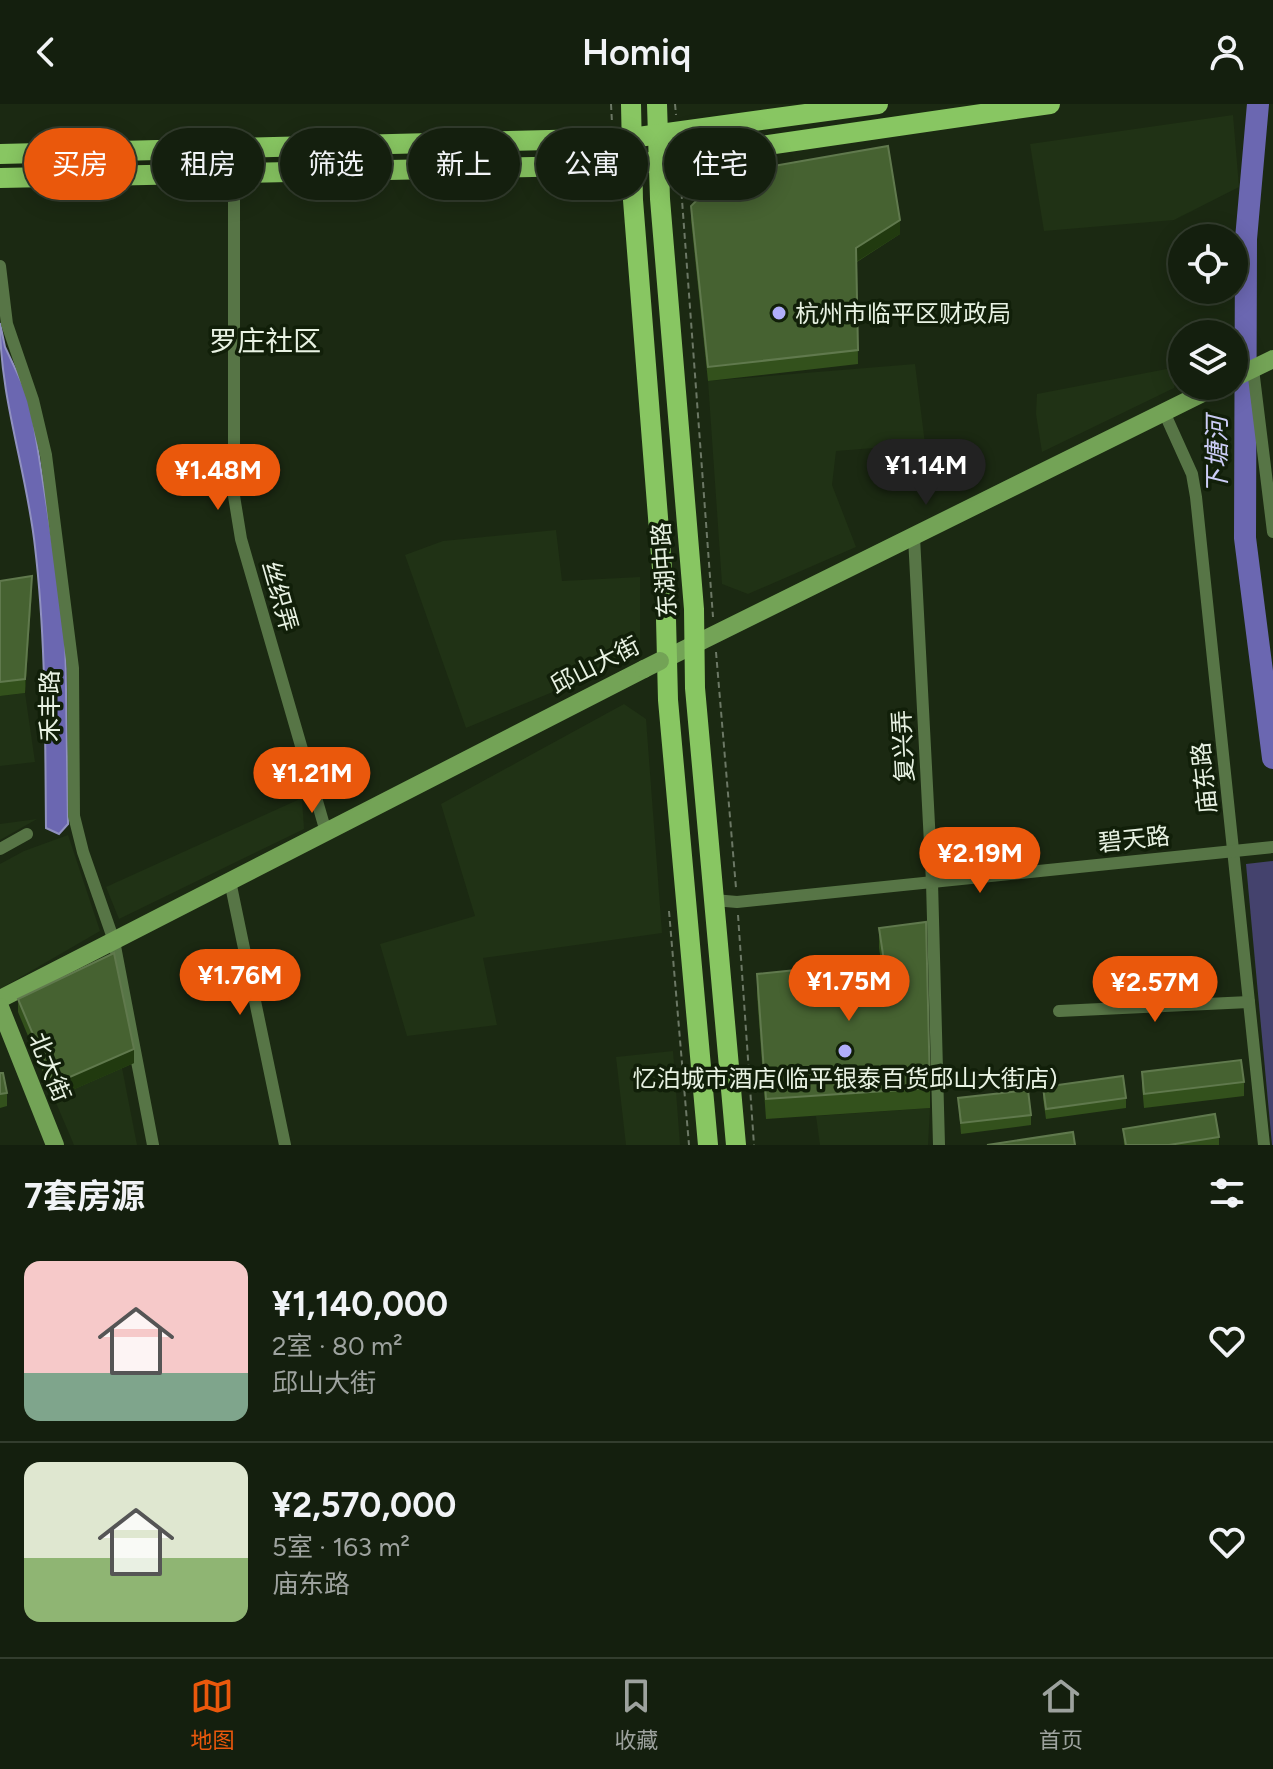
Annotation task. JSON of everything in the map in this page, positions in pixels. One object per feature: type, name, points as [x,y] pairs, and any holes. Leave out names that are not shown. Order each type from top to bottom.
[{"type":"main road","name":"东湖中路","points":[[631,104],[631,128]]},
{"type":"main road","name":"东湖中路","points":[[657,104],[714,900],[736,1145]]},
{"type":"main road","points":[[648,136],[878,104]]},
{"type":"main road","points":[[648,161],[1050,104]]},
{"type":"main road","points":[[0,154],[536,140]]},
{"type":"main road","points":[[264,173],[536,167]]},
{"type":"main road","points":[[0,178],[152,175]]},
{"type":"main road","name":"东湖中路","points":[[633,200],[657,663],[708,1145]]},
{"type":"main road","points":[[1248,371],[1273,359]]},
{"type":"main road","name":"邱山大街","points":[[0,999],[657,663],[695,647],[1189,400]]},
{"type":"main road","name":"北大街","points":[[0,1007],[55,1145]]},
{"type":"street","name":"丝织弄","points":[[234,200],[234,496],[241,539],[326,832]]},
{"type":"street","name":"禾丰路","points":[[0,266],[7,324],[33,400],[46,455],[73,668],[74,816],[83,852],[114,941],[153,1145]]},
{"type":"street","points":[[1252,369],[1273,532]]},
{"type":"street","name":"庙东路","points":[[1164,412],[1192,474],[1196,497],[1239,850],[1249,1002],[1264,1145]]},
{"type":"street","name":"复兴弄","points":[[914,537],[932,882],[939,1145]]},
{"type":"street","points":[[0,849],[27,834]]},
{"type":"street","name":"碧天路","points":[[714,900],[737,902],[1273,847]]},
{"type":"street","points":[[230,881],[285,1145]]},
{"type":"street","points":[[1059,1011],[1249,1002]]},
{"type":"shaded area","points":[[1233,115],[1239,187],[1174,220],[1044,231],[1030,144]]},
{"type":"shaded area","points":[[0,323],[5,347],[30,400],[65,621],[68,824],[59,834],[46,828],[39,582],[31,519],[4,380]]},
{"type":"shaded area","points":[[915,364],[925,444],[836,451],[832,485],[856,547],[748,594],[722,584],[708,381]]},
{"type":"shaded area","points":[[1168,369],[1168,391],[1042,452],[1036,414],[1037,394]]},
{"type":"shaded area","points":[[556,530],[562,581],[640,577],[640,642],[589,677],[466,728],[405,555],[443,541]]},
{"type":"shaded area","points":[[25,693],[35,762],[0,766],[0,696]]},
{"type":"shaded area","points":[[624,704],[646,719],[662,933],[483,958],[497,1025],[407,1036],[380,944],[475,916],[441,804]]},
{"type":"shaded area","points":[[302,798],[304,829],[119,919],[106,887]]},
{"type":"shaded area","points":[[37,819],[0,840],[0,824]]},
{"type":"shaded area","points":[[68,835],[100,931],[0,989],[0,864],[24,851]]},
{"type":"shaded area","points":[[1273,861],[1273,1145],[1272,1145],[1246,864]]},
{"type":"shaded area","points":[[673,1051],[680,1145],[626,1145],[616,1057]]},
{"type":"shaded area","points":[[122,1068],[137,1145],[74,1145],[54,1098]]},
{"type":"shaded area","points":[[930,1108],[928,1145],[820,1145],[816,1116]]},
{"type":"building","name":"杭州市临平区财政局","points":[[888,146],[900,220],[856,248],[858,350],[708,367],[691,206],[697,200],[776,200],[776,166]]},
{"type":"building","points":[[32,576],[25,679],[0,682],[0,581]]},
{"type":"building","name":"忆泊城市酒店(临平银泰百货邱山大街店)","points":[[926,922],[930,1088],[766,1099],[757,974],[884,961],[879,928]]},
{"type":"building","points":[[114,953],[134,1049],[54,1084],[18,999]]},
{"type":"building","points":[[1241,1060],[1244,1082],[1144,1094],[1142,1072]]},
{"type":"building","points":[[0,1073],[3,1073],[7,1093],[0,1094]]},
{"type":"building","points":[[1123,1076],[1126,1098],[1046,1109],[1043,1087]]},
{"type":"building","points":[[1028,1090],[1031,1115],[961,1123],[958,1098]]},
{"type":"building","points":[[1215,1114],[1219,1137],[1169,1145],[1126,1145],[1123,1129]]},
{"type":"building","points":[[1073,1132],[1075,1145],[987,1145]]},
{"type":"waterway","name":"下塘河","points":[[1258,104],[1246,239],[1245,538],[1273,758]]},
{"type":"place","name":"杭州市临平区财政局","points":[[779,313]]},
{"type":"place","name":"忆泊城市酒店(临平银泰百货邱山大街店)","points":[[845,1051]]},
{"type":"district","name":"罗庄社区","points":[[265,341]]}]
